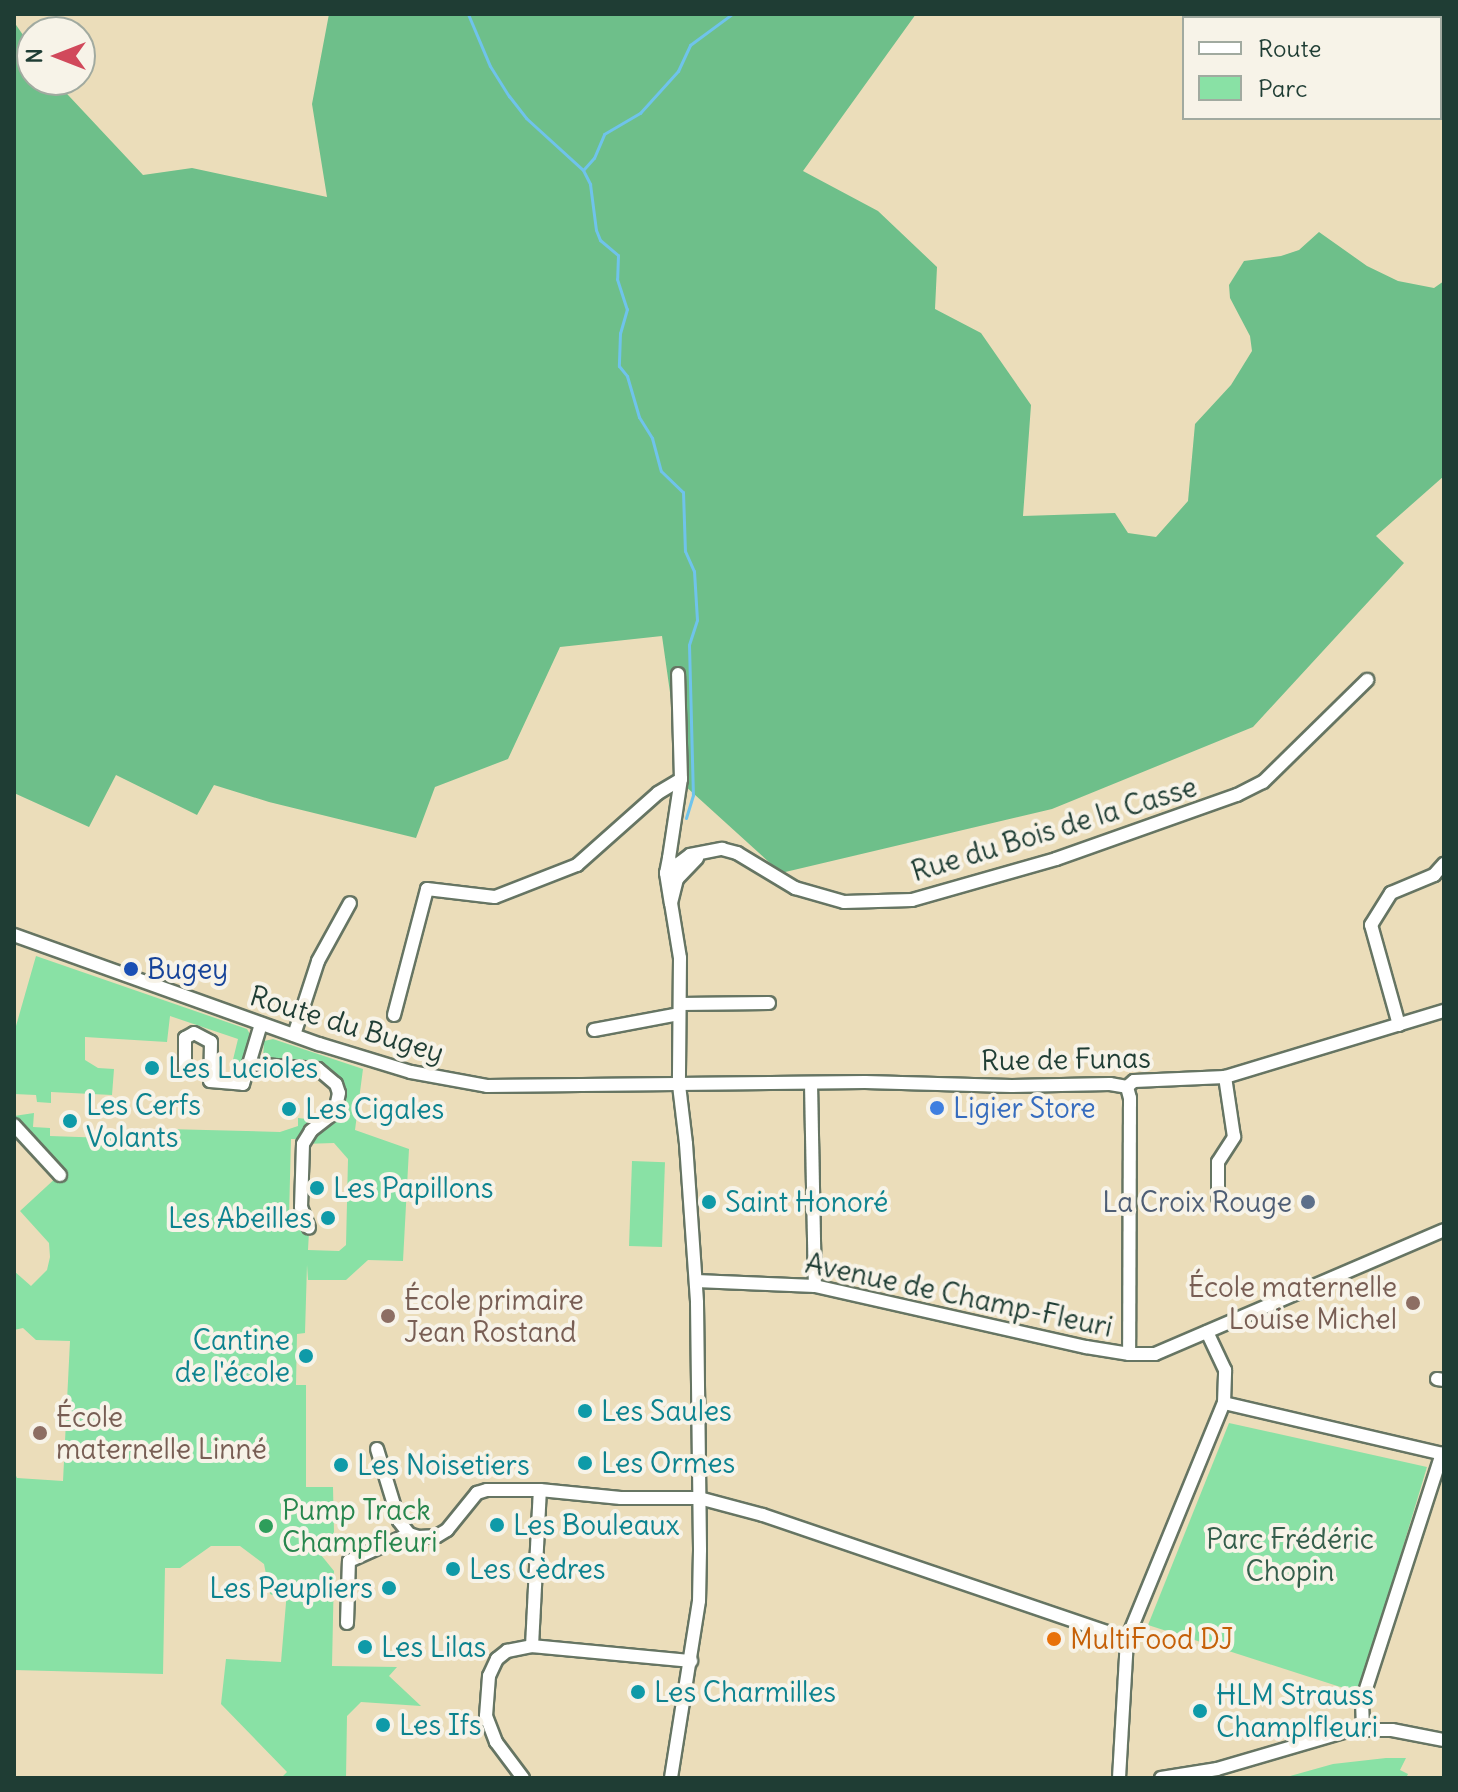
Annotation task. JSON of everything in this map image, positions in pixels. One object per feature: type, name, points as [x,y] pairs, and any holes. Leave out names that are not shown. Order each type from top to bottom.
[{"type":"street","points":[[671,1778],[699,1601],[696,1281],[679,1085],[680,958],[671,903],[671,869],[681,779],[678,674]]},
{"type":"street","name":"Rue du Bois de la Casse","points":[[671,869],[701,851],[722,849],[737,853],[795,888],[844,902],[912,900],[1056,859],[1237,795],[1263,782],[1367,680]]},
{"type":"street","points":[[394,1015],[427,889],[495,897],[577,865],[658,793],[681,779]]},
{"type":"street","points":[[1399,1025],[1371,925],[1391,893],[1434,875],[1444,864]]},
{"type":"street","points":[[294,1035],[318,961],[350,903]]},
{"type":"street","name":"Route du Bugey","points":[[14,935],[261,1024],[393,1067],[453,1082],[487,1086],[679,1085]]},
{"type":"street","points":[[594,1030],[679,1009],[769,1003]]},
{"type":"street","name":"Rue de Funas","points":[[679,1085],[1110,1084],[1127,1087],[1134,1081],[1225,1077],[1444,1011]]},
{"type":"street","points":[[210,1073],[210,1081],[243,1084],[261,1024]]},
{"type":"street","points":[[249,1064],[318,1069],[332,1079],[339,1093],[335,1112],[311,1131],[303,1144],[301,1207],[309,1228]]},
{"type":"street","points":[[1218,1198],[1218,1162],[1234,1137],[1225,1077]]},
{"type":"street","points":[[811,1083],[815,1286]]},
{"type":"street","points":[[1127,1087],[1130,1098],[1129,1354]]},
{"type":"street","points":[[14,1125],[60,1175]]},
{"type":"street","name":"Avenue de Champ-Fleuri","points":[[696,1281],[815,1286],[1129,1354],[1155,1354],[1444,1230]]},
{"type":"street","points":[[1119,1778],[1127,1639],[1224,1403],[1225,1370],[1207,1332]]},
{"type":"street","points":[[1224,1403],[1443,1454],[1362,1701],[1363,1729]]},
{"type":"street","points":[[377,1449],[399,1521],[409,1534],[424,1538],[437,1536],[477,1493],[540,1490],[621,1498],[699,1498],[763,1515],[1127,1639]]},
{"type":"street","points":[[532,1646],[540,1490]]},
{"type":"street","points":[[347,1623],[349,1561],[409,1534]]},
{"type":"street","points":[[523,1778],[496,1742],[486,1716],[485,1693],[497,1659],[507,1651],[532,1646],[691,1661]]},
{"type":"street","points":[[1161,1778],[1218,1774],[1338,1732],[1392,1730],[1443,1740]]},
{"type":"green space","points":[[329,14],[916,14],[803,171],[878,211],[937,267],[935,309],[981,333],[1031,405],[1023,516],[1115,513],[1128,533],[1156,537],[1188,501],[1195,424],[1231,385],[1252,351],[1250,336],[1230,298],[1229,285],[1244,261],[1299,250],[1319,232],[1367,266],[1398,281],[1434,288],[1444,281],[1444,476],[1376,536],[1404,563],[1253,727],[1052,809],[781,873],[683,784],[662,636],[560,647],[508,759],[435,787],[416,838],[269,802],[214,785],[197,815],[116,775],[89,827],[14,793],[14,22],[16,96],[69,96],[143,175],[192,168],[327,197],[312,104]]},
{"type":"green space","points":[[36,956],[247,1029],[251,1036],[240,1076],[230,1072],[238,1039],[170,1016],[167,1042],[85,1037],[85,1060],[98,1068],[114,1069],[112,1095],[51,1092],[51,1103],[37,1102],[36,1095],[14,1094],[14,1033]]},
{"type":"green space","points":[[273,1039],[363,1069],[355,1130],[409,1149],[403,1261],[368,1260],[346,1280],[308,1280],[307,1265],[305,1333],[297,1334],[296,1385],[306,1385],[306,1487],[333,1487],[334,1532],[321,1555],[334,1571],[332,1666],[397,1667],[389,1676],[421,1706],[361,1702],[347,1716],[346,1778],[281,1778],[287,1772],[221,1704],[226,1659],[281,1662],[287,1591],[284,1600],[270,1594],[264,1564],[240,1546],[211,1546],[180,1568],[165,1568],[163,1674],[14,1670],[14,1471],[17,1478],[63,1481],[70,1341],[36,1340],[23,1328],[14,1330],[14,1271],[31,1286],[47,1270],[50,1257],[49,1243],[20,1211],[59,1175],[14,1125],[14,1116],[34,1113],[33,1127],[50,1128],[50,1136],[165,1140],[166,1129],[280,1132],[298,1126],[298,1118],[315,1120],[306,1126],[299,1139],[291,1139],[289,1217],[300,1219],[309,1232],[308,1250],[339,1251],[346,1245],[348,1159],[334,1143],[303,1144],[334,1112],[332,1079],[263,1060],[264,1041]]},
{"type":"green space","points":[[632,1161],[665,1162],[662,1247],[629,1246]]},
{"type":"green space","name":"Parc Frédéric Chopin","points":[[1229,1423],[1427,1467],[1359,1693],[1148,1625]]},
{"type":"green space","points":[[1406,1758],[1400,1770],[1408,1774],[1406,1778],[1283,1778],[1333,1764]]},
{"type":"waterway","points":[[468,14],[490,66],[509,96],[526,118],[583,170],[590,184],[596,230],[600,240],[618,255],[617,279],[627,309],[620,333],[619,366],[627,376],[639,417],[652,438],[661,471],[683,492],[685,551],[694,571],[697,620],[689,645],[693,795],[686,818]]},
{"type":"waterway","points":[[584,169],[594,158],[604,134],[640,113],[678,71],[690,45],[732,14]]},
{"type":"place","name":"Bugey","points":[[131,969]]},
{"type":"place","name":"Les Lucioles","points":[[152,1068]]},
{"type":"place","name":"Ligier Store","points":[[937,1108]]},
{"type":"place","name":"Les Cigales","points":[[289,1109]]},
{"type":"place","name":"Les Cerfs Volants","points":[[70,1121]]},
{"type":"place","name":"Les Papillons","points":[[317,1188]]},
{"type":"place","name":"Saint Honoré","points":[[709,1202]]},
{"type":"place","name":"La Croix Rouge","points":[[1308,1202]]},
{"type":"place","name":"Les Abeilles","points":[[328,1218]]},
{"type":"place","name":"École maternelle Louise Michel","points":[[1413,1303]]},
{"type":"place","name":"École primaire Jean Rostand","points":[[388,1316]]},
{"type":"place","name":"Cantine de l'école","points":[[306,1356]]},
{"type":"place","name":"Les Saules","points":[[585,1411]]},
{"type":"place","name":"École maternelle Linné","points":[[40,1433]]},
{"type":"place","name":"Les Ormes","points":[[585,1463]]},
{"type":"place","name":"Les Noisetiers","points":[[341,1465]]},
{"type":"place","name":"Les Bouleaux","points":[[497,1525]]},
{"type":"place","name":"Pump Track Champfleuri","points":[[266,1526]]},
{"type":"place","name":"Les Cèdres","points":[[453,1569]]},
{"type":"place","name":"Les Peupliers","points":[[389,1588]]},
{"type":"place","name":"MultiFood DJ","points":[[1054,1639]]},
{"type":"place","name":"Les Lilas","points":[[365,1647]]},
{"type":"place","name":"Les Charmilles","points":[[638,1692]]},
{"type":"place","name":"HLM Strauss Champlfleuri","points":[[1200,1711]]},
{"type":"place","name":"Les Ifs","points":[[383,1725]]}]
